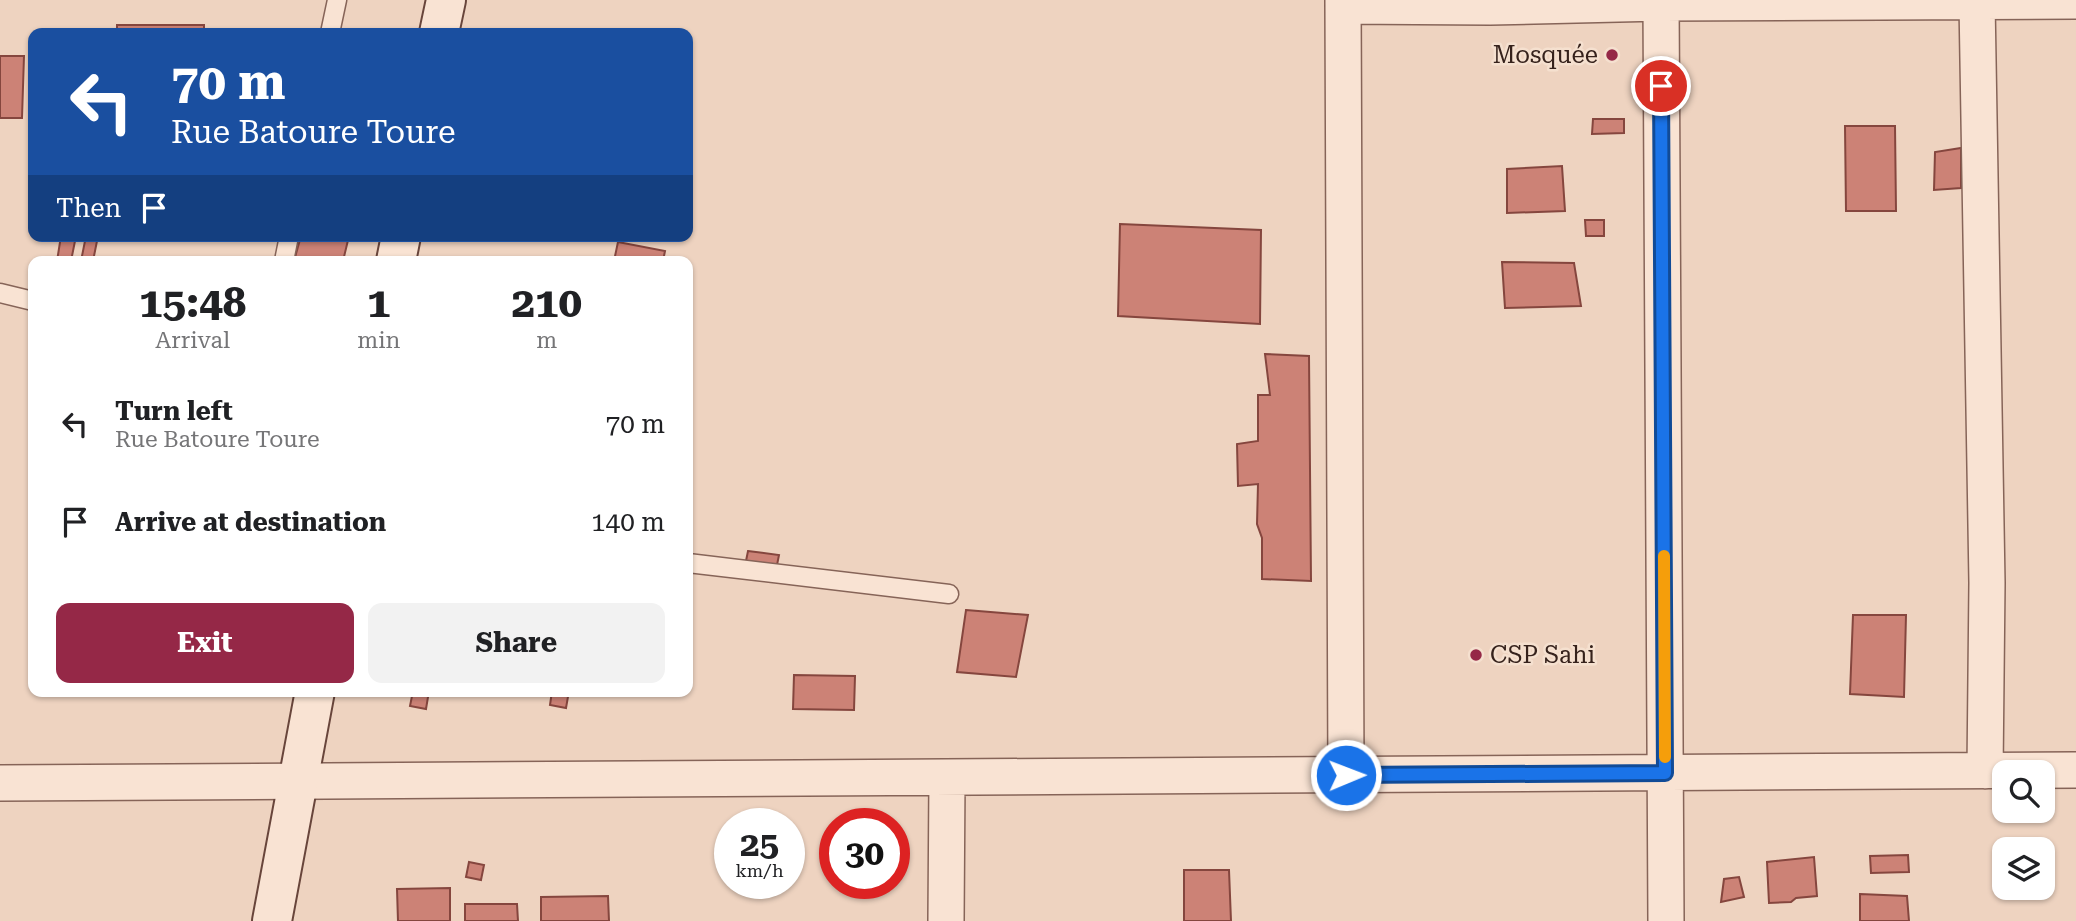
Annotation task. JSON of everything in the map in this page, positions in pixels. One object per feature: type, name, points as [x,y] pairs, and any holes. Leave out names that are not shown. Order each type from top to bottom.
[{"type":"street","points":[[440,28],[446,0]]},
{"type":"street","points":[[1346,775],[1343,3],[1490,7],[1661,2],[2076,1]]},
{"type":"street","points":[[1661,2],[1666,921]]},
{"type":"street","points":[[1977,2],[1987,583],[1985,771]]},
{"type":"street","points":[[272,921],[314,697]]},
{"type":"street","points":[[0,783],[2076,770]]},
{"type":"street","points":[[946,921],[947,778]]},
{"type":"lane","points":[[331,28],[337,0]]},
{"type":"lane","points":[[0,293],[28,300]]},
{"type":"lane","points":[[693,564],[948,594]]},
{"type":"building","points":[[117,25],[204,25],[204,28],[117,28]]},
{"type":"building","points":[[0,56],[24,56],[22,118],[0,118]]},
{"type":"building","points":[[1593,119],[1624,119],[1624,133],[1592,134]]},
{"type":"building","points":[[1845,126],[1895,126],[1896,211],[1846,211]]},
{"type":"building","points":[[1961,148],[1961,188],[1934,190],[1935,152]]},
{"type":"building","points":[[1562,166],[1565,211],[1507,213],[1507,169]]},
{"type":"building","points":[[1585,220],[1604,220],[1604,236],[1586,236]]},
{"type":"building","points":[[1120,224],[1261,230],[1260,324],[1118,316]]},
{"type":"building","points":[[60,242],[75,242],[72,256],[58,256]]},
{"type":"building","points":[[85,242],[97,242],[94,256],[82,256]]},
{"type":"building","points":[[299,242],[348,242],[344,256],[295,256]]},
{"type":"building","points":[[618,242],[665,251],[664,256],[615,256]]},
{"type":"building","points":[[1502,262],[1574,263],[1581,306],[1505,308]]},
{"type":"building","points":[[1265,354],[1309,356],[1311,581],[1262,579],[1262,538],[1257,524],[1258,484],[1238,486],[1237,444],[1258,441],[1258,395],[1270,395]]},
{"type":"building","points":[[748,551],[779,555],[777,565],[746,561]]},
{"type":"building","points":[[966,610],[1028,615],[1016,677],[957,672]]},
{"type":"building","points":[[1853,615],[1906,615],[1904,697],[1850,694]]},
{"type":"building","points":[[794,675],[855,676],[854,710],[793,709]]},
{"type":"building","points":[[412,697],[428,697],[426,709],[410,706]]},
{"type":"building","points":[[551,697],[568,697],[566,708],[550,705]]},
{"type":"building","points":[[1908,855],[1909,872],[1871,873],[1870,856]]},
{"type":"building","points":[[1814,857],[1817,896],[1796,898],[1791,902],[1769,903],[1767,862]]},
{"type":"building","points":[[469,862],[484,865],[481,880],[466,877]]},
{"type":"building","points":[[1184,870],[1229,870],[1231,921],[1184,921]]},
{"type":"building","points":[[1739,877],[1744,897],[1721,902],[1724,879]]},
{"type":"building","points":[[450,888],[450,921],[398,921],[397,889]]},
{"type":"building","points":[[1860,894],[1907,896],[1909,921],[1860,921]]},
{"type":"building","points":[[608,896],[609,921],[541,921],[541,897]]},
{"type":"building","points":[[465,904],[517,904],[518,921],[465,921]]},
{"type":"slow traffic","points":[[1664,556],[1665,757]]},
{"type":"place","name":"Mosquée","points":[[1612,55]]},
{"type":"place","name":"CSP Sahi","points":[[1476,655]]},
{"type":"route","points":[[1346,775],[1665,773],[1661,86]]}]
